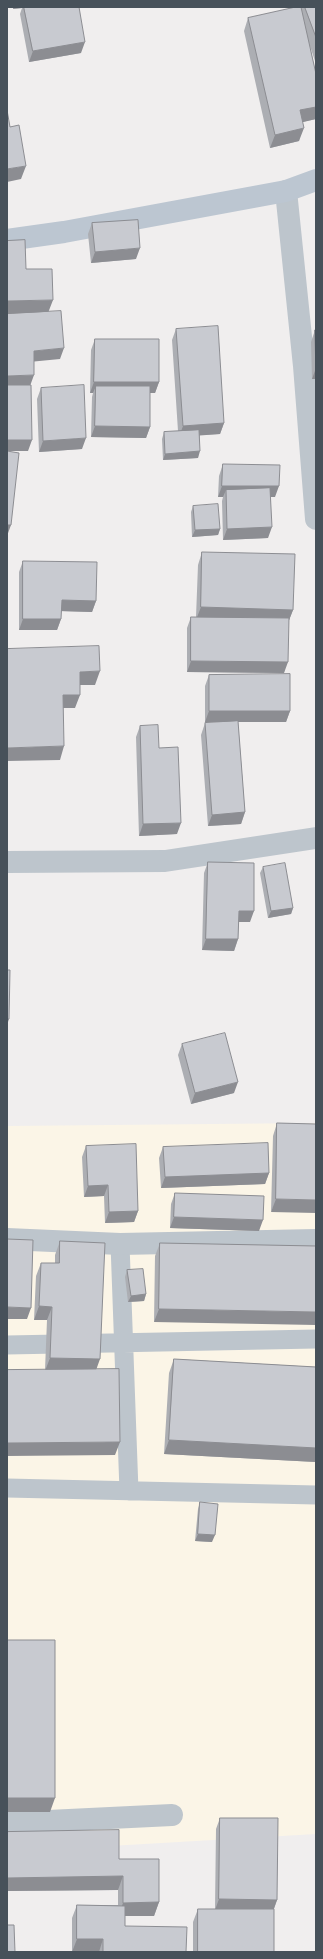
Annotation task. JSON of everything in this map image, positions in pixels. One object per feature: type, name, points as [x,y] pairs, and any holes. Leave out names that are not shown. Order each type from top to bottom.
[{"type":"street","points":[[7,240],[64,232],[286,191],[316,180]]},
{"type":"street","points":[[286,191],[304,366],[316,519]]},
{"type":"street","points":[[7,862],[165,861],[316,838]]},
{"type":"street","points":[[7,1239],[120,1244],[316,1240]]},
{"type":"street","points":[[7,1823],[172,1815]]},
{"type":"lane","points":[[120,1244],[129,1491]]},
{"type":"lane","points":[[7,1346],[316,1339]]},
{"type":"lane","points":[[7,1488],[316,1494]]},
{"type":"shaded area","points":[[316,1123],[316,1834],[7,1852],[7,1126]]},
{"type":"building","points":[[24,7],[79,7],[85,42],[33,51]]},
{"type":"building","points":[[301,7],[316,74],[316,107],[300,110],[304,128],[275,135],[248,18]]},
{"type":"building","points":[[305,7],[316,7],[316,37]]},
{"type":"building","points":[[7,110],[10,127],[19,125],[26,166],[7,169]]},
{"type":"building","points":[[138,220],[140,248],[95,252],[92,223]]},
{"type":"building","points":[[25,240],[26,269],[52,269],[53,300],[7,301],[7,241]]},
{"type":"building","points":[[61,311],[64,348],[34,351],[34,375],[7,376],[7,314]]},
{"type":"building","points":[[218,326],[224,423],[183,426],[176,329]]},
{"type":"building","points":[[315,330],[316,330],[316,368]]},
{"type":"building","points":[[95,339],[159,339],[159,382],[94,382]]},
{"type":"building","points":[[7,385],[31,385],[32,440],[7,440]]},
{"type":"building","points":[[84,385],[86,438],[43,441],[41,388]]},
{"type":"building","points":[[96,386],[150,386],[150,427],[95,426]]},
{"type":"building","points":[[199,430],[200,451],[165,454],[164,432]]},
{"type":"building","points":[[7,451],[19,453],[11,525],[7,525]]},
{"type":"building","points":[[223,464],[280,465],[279,486],[222,486]]},
{"type":"building","points":[[270,488],[272,527],[227,529],[226,490]]},
{"type":"building","points":[[218,504],[220,529],[195,530],[193,506]]},
{"type":"building","points":[[202,552],[295,554],[293,610],[201,607]]},
{"type":"building","points":[[23,561],[97,562],[96,601],[62,600],[61,619],[23,619]]},
{"type":"building","points":[[191,617],[289,618],[288,662],[191,661]]},
{"type":"building","points":[[99,646],[100,671],[80,672],[80,695],[63,695],[64,746],[7,748],[7,649]]},
{"type":"building","points":[[290,674],[290,711],[209,711],[209,675]]},
{"type":"building","points":[[238,721],[245,812],[212,815],[205,723]]},
{"type":"building","points":[[158,725],[159,748],[178,747],[181,823],[143,824],[140,726]]},
{"type":"building","points":[[208,862],[254,863],[254,911],[239,911],[238,939],[206,939]]},
{"type":"building","points":[[285,863],[293,908],[271,911],[263,867]]},
{"type":"building","points":[[7,970],[10,970],[9,1019],[7,1019]]},
{"type":"building","points":[[225,1033],[238,1082],[195,1093],[182,1044]]},
{"type":"building","points":[[277,1123],[316,1124],[316,1200],[276,1199]]},
{"type":"building","points":[[268,1143],[269,1173],[165,1177],[163,1147]]},
{"type":"building","points":[[136,1144],[138,1211],[109,1212],[108,1185],[88,1186],[86,1146]]},
{"type":"building","points":[[175,1193],[264,1196],[263,1220],[174,1217]]},
{"type":"building","points":[[7,1239],[33,1240],[31,1308],[7,1307]]},
{"type":"building","points":[[60,1241],[105,1243],[100,1359],[50,1358],[52,1307],[39,1306],[41,1263],[59,1263]]},
{"type":"building","points":[[160,1243],[316,1246],[316,1312],[159,1309]]},
{"type":"building","points":[[143,1269],[146,1294],[131,1296],[127,1270]]},
{"type":"building","points":[[174,1359],[316,1367],[316,1448],[169,1440]]},
{"type":"building","points":[[119,1369],[120,1442],[7,1443],[7,1370]]},
{"type":"building","points":[[200,1502],[218,1504],[215,1535],[198,1534]]},
{"type":"building","points":[[7,1640],[55,1640],[55,1798],[7,1798]]},
{"type":"building","points":[[220,1818],[278,1818],[277,1900],[219,1899]]},
{"type":"building","points":[[119,1830],[119,1859],[159,1859],[159,1902],[123,1903],[123,1876],[7,1878],[7,1832]]},
{"type":"building","points":[[77,1905],[125,1906],[125,1926],[187,1927],[186,1952],[103,1952],[103,1939],[77,1939]]},
{"type":"building","points":[[198,1909],[274,1909],[274,1952],[198,1952]]},
{"type":"building","points":[[7,1925],[14,1925],[15,1952],[7,1952]]}]
